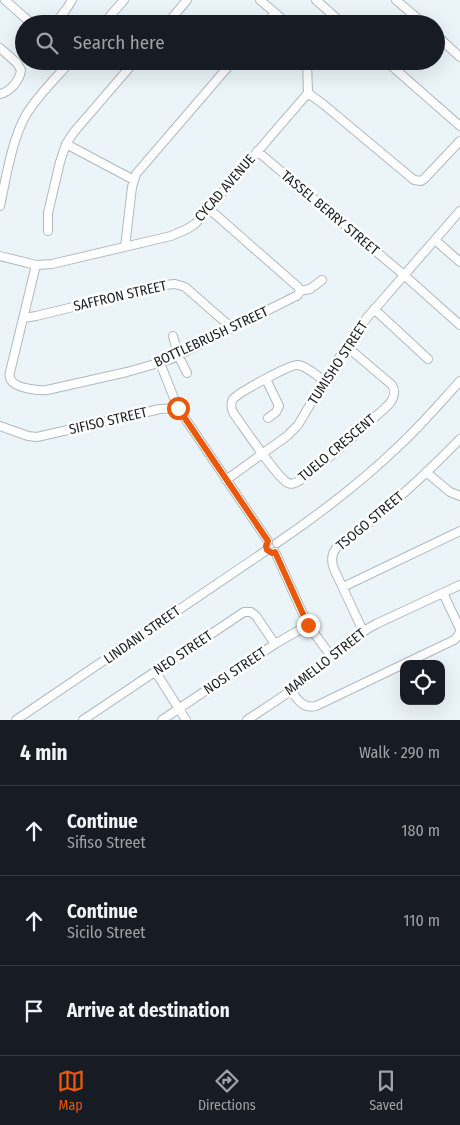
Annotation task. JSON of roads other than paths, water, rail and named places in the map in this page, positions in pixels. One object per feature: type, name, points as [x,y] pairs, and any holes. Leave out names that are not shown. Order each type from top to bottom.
[{"type":"street","points":[[4,0],[22,15]]},
{"type":"street","points":[[62,15],[72,0]]},
{"type":"street","points":[[111,15],[124,0]]},
{"type":"street","points":[[174,15],[187,0]]},
{"type":"street","points":[[260,0],[278,15]]},
{"type":"street","points":[[316,0],[333,15]]},
{"type":"street","points":[[396,0],[414,15]]},
{"type":"street","points":[[445,43],[460,57]]},
{"type":"street","points":[[0,48],[15,61]]},
{"type":"street","points":[[0,94],[9,90],[20,76],[22,70]]},
{"type":"street","points":[[0,206],[15,141],[23,121],[34,103],[63,70]]},
{"type":"street","points":[[48,231],[49,207],[66,144],[127,70]]},
{"type":"street","points":[[125,246],[134,180],[141,168],[225,70]]},
{"type":"street","points":[[307,70],[308,93],[411,178],[421,181],[460,141]]},
{"type":"street","points":[[396,70],[460,126]]},
{"type":"street","name":"CYCAD AVENUE","points":[[0,256],[36,265],[44,265],[59,263],[182,232],[195,224],[308,93]]},
{"type":"street","points":[[66,144],[134,180]]},
{"type":"street","name":"TASSEL BERRY STREET","points":[[257,151],[404,275],[460,325]]},
{"type":"street","points":[[208,208],[298,287],[299,293]]},
{"type":"street","name":"TUMISHO STREET","points":[[226,480],[287,436],[298,425],[359,327],[460,211]]},
{"type":"street","points":[[435,240],[460,262]]},
{"type":"street","points":[[24,318],[36,265]]},
{"type":"street","name":"BOTTLEBRUSH STREET","points":[[24,318],[9,377],[12,382],[18,385],[35,390],[47,390],[160,363],[310,289],[322,280]]},
{"type":"street","name":"SAFFRON STREET","points":[[24,318],[164,285],[180,284],[232,328]]},
{"type":"street","points":[[374,309],[428,359]]},
{"type":"street","points":[[173,336],[178,355],[187,373]]},
{"type":"street","name":"TUELO CRESCENT","points":[[324,381],[307,369],[297,365],[238,394],[231,404],[234,414],[263,453],[284,480],[291,484],[328,459],[392,400],[395,392],[392,385],[346,346]]},
{"type":"street","points":[[160,363],[178,408],[268,541],[272,540],[273,549],[308,625],[331,656]]},
{"type":"street","points":[[266,379],[279,406],[276,412],[268,418]]},
{"type":"street","name":"LINDANI STREET","points":[[16,720],[273,549],[317,516],[364,477],[422,424],[460,381]]},
{"type":"street","name":"SIFISO STREET","points":[[0,426],[28,436],[37,437],[152,410],[178,408]]},
{"type":"street","name":"TSOGO STREET","points":[[364,631],[332,565],[334,550],[377,517],[459,443]]},
{"type":"street","points":[[426,472],[450,492],[460,496]]},
{"type":"street","points":[[343,587],[460,531]]},
{"type":"street","name":"MAMELLO STREET","points":[[247,720],[291,691],[331,656],[364,631],[460,585]]},
{"type":"street","points":[[291,691],[305,706],[316,706],[454,640],[460,630],[444,593]]},
{"type":"street","name":"NEO STREET","points":[[83,720],[244,612],[251,612],[256,616],[275,644]]},
{"type":"street","name":"NOSI STREET","points":[[162,720],[275,644],[308,625]]},
{"type":"street","points":[[155,671],[186,720]]}]
